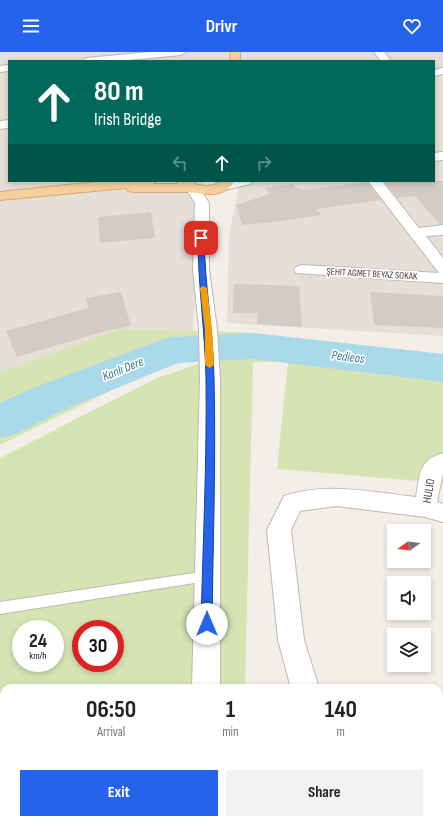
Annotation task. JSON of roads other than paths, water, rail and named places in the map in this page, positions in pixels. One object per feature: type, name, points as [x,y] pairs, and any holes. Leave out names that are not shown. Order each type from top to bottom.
[{"type":"main road","points":[[0,196],[138,182]]},
{"type":"main road","points":[[59,190],[189,186],[205,190],[222,186]]},
{"type":"street","points":[[92,60],[118,55],[181,52]]},
{"type":"street","points":[[202,203],[222,186],[240,182]]},
{"type":"street","points":[[375,182],[443,269]]},
{"type":"street","points":[[189,186],[202,203],[201,270],[208,329],[206,684]]},
{"type":"street","points":[[415,234],[443,230]]},
{"type":"street","name":"ŞEHIT AGMET BEYAZ SOKAK","points":[[302,270],[443,278]]},
{"type":"street","name":"HULIO","points":[[434,510],[432,469],[443,461]]},
{"type":"street","points":[[304,684],[291,640],[279,530],[292,503],[336,497],[434,510]]},
{"type":"lane","points":[[0,608],[207,576]]},
{"type":"waterway","name":"Kanlı Dere","points":[[0,422],[48,399],[172,350],[254,346],[443,368]]},
{"type":"water label","name":"Pedieos","points":[[348,357]]}]
